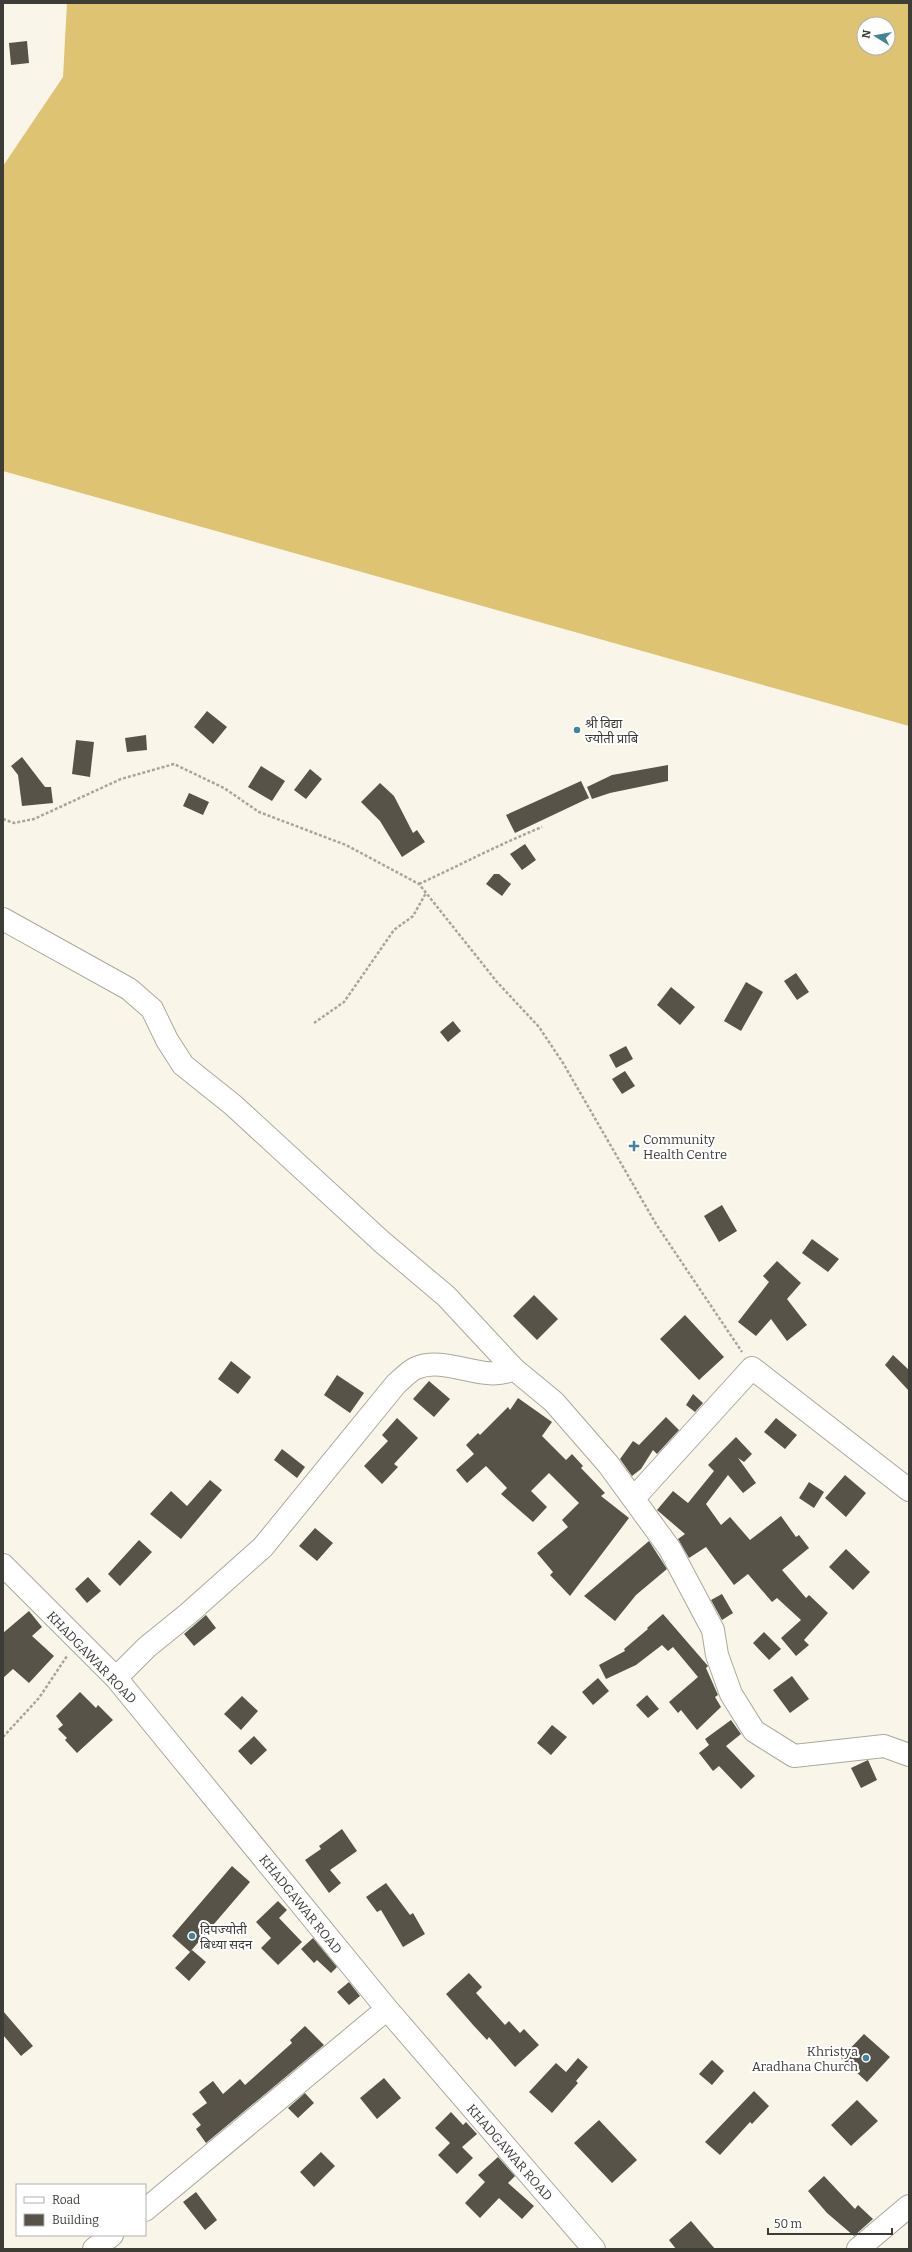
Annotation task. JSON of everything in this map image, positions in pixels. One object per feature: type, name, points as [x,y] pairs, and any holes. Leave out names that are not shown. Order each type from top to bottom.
[{"type":"street","points":[[3,919],[129,989],[152,1009],[167,1040],[183,1065],[233,1105],[382,1242],[446,1296],[514,1369],[554,1402],[608,1464],[670,1549],[713,1630],[717,1654],[731,1694],[754,1731],[794,1756],[884,1746],[909,1755]]},
{"type":"street","points":[[116,1678],[147,1647],[189,1613],[263,1547],[396,1384],[414,1369],[430,1365],[485,1372],[507,1372],[514,1369]]},
{"type":"street","points":[[634,1498],[752,1368],[909,1490]]},
{"type":"street","name":"KHADGAWAR ROAD","points":[[3,1565],[76,1641],[116,1678],[387,2009],[594,2249]]},
{"type":"street","points":[[146,2209],[387,2009]]},
{"type":"street","points":[[858,2249],[909,2206]]},
{"type":"street","points":[[94,2249],[111,2236]]},
{"type":"path","points":[[3,819],[14,823],[34,819],[121,779],[174,764],[224,788],[259,812],[346,845],[420,884],[497,982],[539,1027],[563,1063],[656,1224],[752,1368]]},
{"type":"path","points":[[420,884],[468,862],[503,843],[542,828]]},
{"type":"path","points":[[314,1023],[344,1002],[394,930],[413,916],[426,893]]},
{"type":"path","points":[[3,1737],[39,1698],[76,1641]]},
{"type":"shaded area","points":[[67,3],[909,3],[909,726],[3,471],[3,166],[63,77]]},
{"type":"building","points":[[27,41],[29,63],[11,65],[9,43]]},
{"type":"building","points":[[207,711],[227,727],[213,744],[194,727]]},
{"type":"building","points":[[146,735],[147,750],[127,752],[125,738]]},
{"type":"building","points":[[76,740],[94,742],[90,777],[72,774]]},
{"type":"building","points":[[22,757],[45,787],[51,787],[53,803],[22,806],[18,775],[11,766]]},
{"type":"building","points":[[668,765],[668,781],[610,793],[592,799],[587,787],[612,775]]},
{"type":"building","points":[[261,766],[285,781],[272,801],[248,787]]},
{"type":"building","points":[[310,769],[322,779],[306,799],[294,790]]},
{"type":"building","points":[[581,781],[589,798],[515,833],[506,815]]},
{"type":"building","points":[[380,783],[394,796],[413,833],[417,830],[425,842],[402,857],[380,821],[361,802]]},
{"type":"building","points":[[189,793],[209,802],[203,815],[183,806]]},
{"type":"building","points":[[525,844],[536,860],[522,870],[510,854]]},
{"type":"building","points":[[494,874],[499,874],[511,884],[502,896],[486,884]]},
{"type":"building","points":[[796,973],[809,992],[797,1000],[784,981]]},
{"type":"building","points":[[746,982],[763,992],[741,1031],[724,1021]]},
{"type":"building","points":[[671,987],[695,1007],[680,1025],[657,1005]]},
{"type":"building","points":[[453,1021],[461,1031],[448,1042],[440,1032]]},
{"type":"building","points":[[626,1046],[633,1059],[616,1068],[609,1055]]},
{"type":"building","points":[[625,1071],[635,1086],[622,1094],[612,1079]]},
{"type":"building","points":[[722,1205],[737,1231],[719,1242],[704,1216]]},
{"type":"building","points":[[812,1239],[839,1259],[828,1272],[802,1253]]},
{"type":"building","points":[[777,1261],[801,1283],[787,1299],[807,1325],[787,1341],[771,1319],[756,1336],[738,1322],[769,1282],[763,1276]]},
{"type":"building","points":[[534,1295],[558,1319],[537,1340],[513,1316]]},
{"type":"building","points":[[685,1315],[724,1357],[699,1380],[660,1339]]},
{"type":"building","points":[[893,1355],[909,1370],[909,1391],[885,1365]]},
{"type":"building","points":[[231,1361],[251,1377],[238,1394],[218,1379]]},
{"type":"building","points":[[337,1375],[364,1393],[350,1413],[324,1395]]},
{"type":"building","points":[[429,1381],[450,1399],[434,1417],[413,1399]]},
{"type":"building","points":[[693,1394],[703,1403],[695,1412],[686,1405]]},
{"type":"building","points":[[518,1398],[552,1422],[542,1436],[566,1460],[572,1454],[583,1466],[581,1468],[605,1493],[601,1496],[629,1518],[570,1596],[550,1575],[553,1572],[537,1553],[568,1527],[562,1520],[579,1503],[549,1473],[531,1491],[547,1507],[533,1522],[501,1494],[507,1488],[486,1466],[467,1483],[456,1470],[474,1454],[466,1445],[478,1433],[480,1435],[508,1407],[510,1410]]},
{"type":"building","points":[[666,1417],[679,1430],[657,1454],[653,1450],[641,1469],[632,1476],[620,1459],[633,1441],[639,1445]]},
{"type":"building","points":[[397,1418],[418,1438],[394,1464],[398,1467],[382,1484],[364,1466],[388,1441],[382,1435]]},
{"type":"building","points":[[776,1418],[797,1435],[785,1449],[764,1432]]},
{"type":"building","points":[[736,1437],[752,1454],[744,1462],[738,1458],[756,1483],[743,1493],[728,1475],[706,1504],[721,1525],[730,1517],[750,1540],[781,1516],[796,1537],[799,1535],[809,1548],[782,1570],[806,1598],[809,1595],[828,1613],[804,1640],[809,1645],[796,1656],[781,1638],[801,1620],[777,1598],[772,1602],[748,1574],[734,1585],[706,1547],[689,1558],[678,1539],[685,1534],[657,1510],[673,1491],[688,1503],[714,1471],[708,1465]]},
{"type":"building","points":[[282,1449],[305,1467],[297,1478],[274,1460]]},
{"type":"building","points":[[845,1475],[866,1493],[846,1517],[825,1498]]},
{"type":"building","points":[[210,1480],[222,1490],[181,1539],[150,1514],[171,1491],[187,1506]]},
{"type":"building","points":[[809,1482],[824,1492],[814,1508],[799,1498]]},
{"type":"building","points":[[315,1528],[333,1543],[317,1561],[299,1546]]},
{"type":"building","points":[[139,1540],[152,1552],[120,1586],[108,1574]]},
{"type":"building","points":[[649,1541],[667,1569],[636,1595],[615,1621],[584,1596]]},
{"type":"building","points":[[846,1549],[870,1572],[853,1590],[829,1567]]},
{"type":"building","points":[[88,1577],[101,1591],[87,1603],[75,1589]]},
{"type":"building","points":[[722,1594],[733,1613],[722,1620],[711,1600]]},
{"type":"building","points":[[29,1611],[42,1627],[32,1636],[54,1656],[29,1683],[13,1669],[3,1678],[3,1633]]},
{"type":"building","points":[[663,1614],[708,1666],[706,1668],[718,1695],[715,1697],[721,1707],[697,1730],[681,1710],[678,1713],[669,1702],[698,1677],[673,1647],[668,1651],[662,1645],[636,1665],[606,1679],[599,1665],[625,1651],[624,1649]]},
{"type":"building","points":[[206,1615],[216,1628],[194,1646],[184,1634]]},
{"type":"building","points":[[764,1632],[781,1649],[769,1660],[753,1643]]},
{"type":"building","points":[[792,1676],[809,1699],[790,1713],[773,1690]]},
{"type":"building","points":[[598,1678],[609,1691],[593,1705],[582,1692]]},
{"type":"building","points":[[80,1692],[96,1708],[98,1705],[113,1720],[77,1753],[65,1740],[67,1738],[58,1729],[63,1725],[56,1716]]},
{"type":"building","points":[[647,1695],[659,1709],[648,1718],[636,1705]]},
{"type":"building","points":[[242,1696],[258,1711],[241,1730],[224,1714]]},
{"type":"building","points":[[731,1720],[741,1734],[726,1746],[755,1776],[741,1789],[719,1766],[713,1771],[699,1753],[709,1745],[705,1739]]},
{"type":"building","points":[[552,1725],[567,1737],[551,1755],[537,1743]]},
{"type":"building","points":[[254,1736],[267,1750],[251,1765],[238,1751]]},
{"type":"building","points":[[868,1760],[877,1780],[861,1788],[851,1768]]},
{"type":"building","points":[[342,1829],[357,1851],[330,1870],[341,1883],[329,1893],[305,1860],[321,1849],[319,1846]]},
{"type":"building","points":[[232,1866],[250,1882],[190,1952],[172,1936]]},
{"type":"building","points":[[386,1883],[410,1915],[413,1913],[425,1934],[403,1947],[381,1910],[377,1912],[366,1897]]},
{"type":"building","points":[[278,1901],[287,1910],[279,1918],[302,1942],[278,1965],[261,1948],[271,1938],[256,1922]]},
{"type":"building","points":[[313,1938],[337,1967],[331,1973],[317,1960],[314,1963],[301,1949]]},
{"type":"building","points":[[192,1950],[206,1962],[189,1981],[175,1968]]},
{"type":"building","points":[[469,1973],[482,1987],[476,1993],[505,2025],[509,2021],[520,2033],[524,2029],[539,2045],[515,2067],[489,2037],[487,2040],[446,1994]]},
{"type":"building","points":[[349,1982],[360,1996],[349,2005],[337,1992]]},
{"type":"building","points":[[3,2011],[33,2046],[21,2056],[3,2035]]},
{"type":"building","points":[[305,2026],[324,2045],[206,2143],[196,2129],[201,2125],[192,2114],[207,2103],[199,2092],[213,2081],[223,2094],[240,2079],[245,2085],[292,2043],[290,2040]]},
{"type":"building","name":"Khristya Aradhana Church","points":[[864,2034],[890,2057],[867,2082],[841,2058]]},
{"type":"building","points":[[578,2058],[588,2067],[576,2081],[578,2083],[552,2113],[529,2092],[556,2063],[566,2072]]},
{"type":"building","points":[[712,2060],[724,2071],[712,2085],[699,2074]]},
{"type":"building","points":[[384,2078],[401,2098],[377,2119],[360,2098]]},
{"type":"building","points":[[754,2091],[769,2106],[752,2124],[750,2122],[720,2155],[705,2142]]},
{"type":"building","points":[[305,2093],[314,2103],[298,2118],[288,2108]]},
{"type":"building","points":[[857,2100],[878,2121],[851,2146],[831,2125]]},
{"type":"building","points":[[451,2112],[463,2125],[466,2122],[477,2134],[462,2147],[473,2158],[457,2174],[438,2155],[450,2143],[435,2128]]},
{"type":"building","points":[[599,2120],[637,2160],[612,2183],[574,2143]]},
{"type":"building","points":[[321,2152],[335,2166],[314,2187],[300,2172]]},
{"type":"building","points":[[498,2157],[515,2176],[508,2183],[534,2206],[522,2219],[499,2198],[480,2218],[465,2203],[485,2182],[478,2175]]},
{"type":"building","points":[[824,2176],[855,2209],[858,2205],[873,2219],[854,2236],[827,2213],[808,2191]]},
{"type":"building","points":[[196,2192],[217,2220],[205,2230],[183,2202]]},
{"type":"building","points":[[691,2221],[715,2249],[676,2249],[669,2240]]},
{"type":"place","name":"श्री विद्या ज्योती प्राबि","points":[[577,730]]},
{"type":"place","name":"Community Health Centre","points":[[634,1146]]},
{"type":"place","name":"दिपज्योती बिध्या सदन","points":[[192,1936]]},
{"type":"place","name":"Khristya Aradhana Church","points":[[866,2058]]}]
